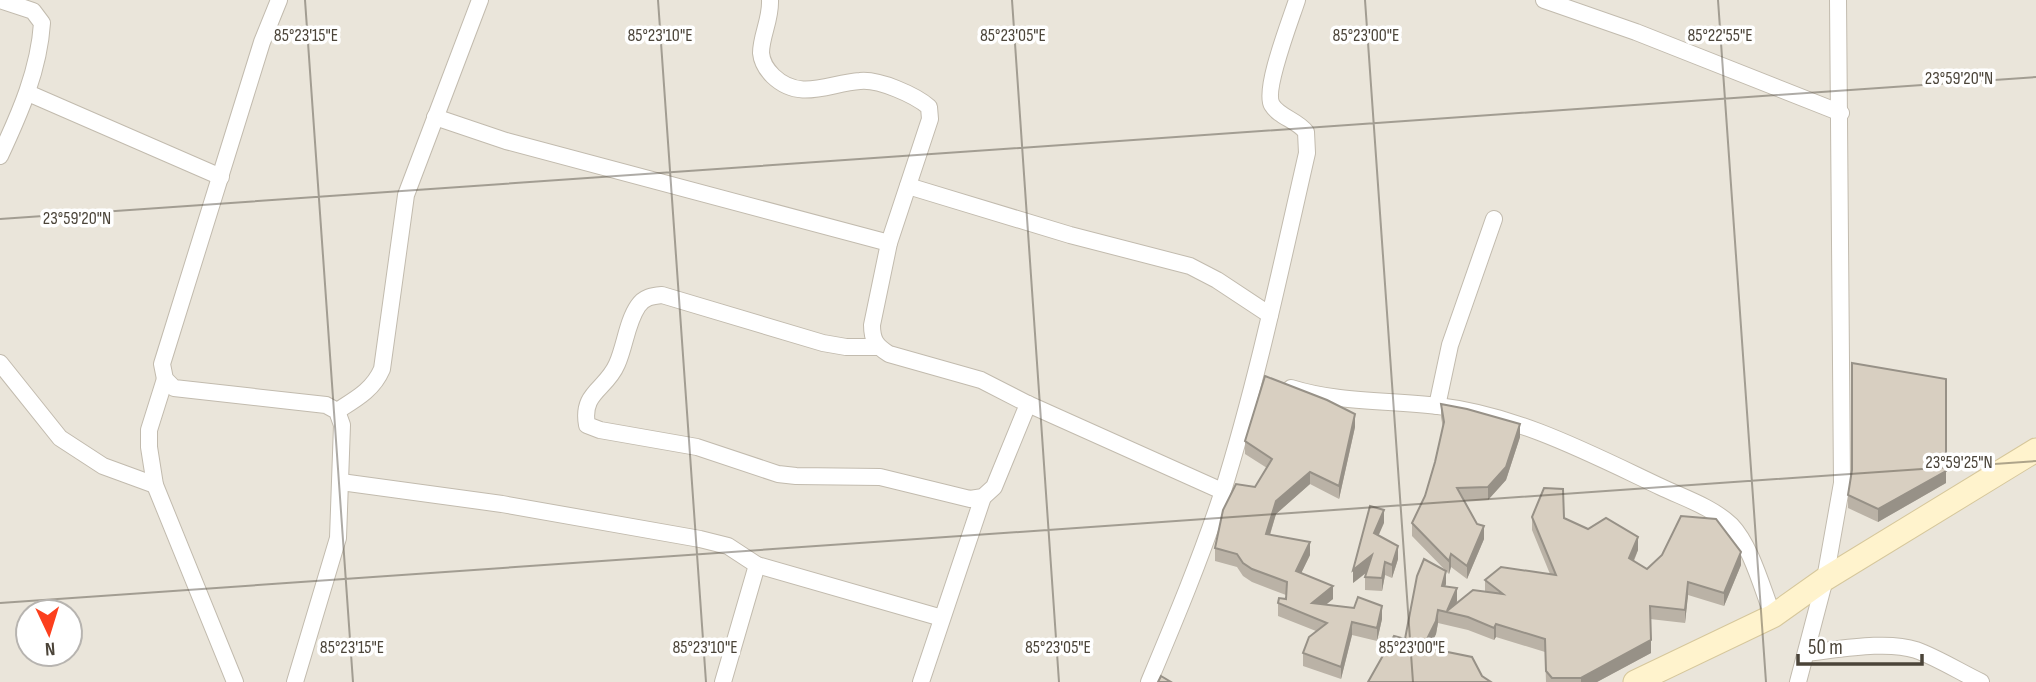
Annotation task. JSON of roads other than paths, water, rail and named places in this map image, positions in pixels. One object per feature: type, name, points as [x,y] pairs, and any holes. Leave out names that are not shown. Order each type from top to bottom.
[{"type":"main road","points":[[1635,682],[1773,616],[1825,579],[2036,450]]},
{"type":"street","points":[[0,0],[35,6],[42,23],[28,93],[0,156]]},
{"type":"street","points":[[235,682],[155,485],[149,430],[165,379],[162,364],[262,42],[279,0]]},
{"type":"street","points":[[337,411],[366,393],[377,382],[382,369],[406,195],[480,0]]},
{"type":"street","points":[[770,0],[770,18],[761,51],[764,67],[776,79],[792,89],[808,91],[861,80],[919,99],[929,107],[930,119],[889,243],[872,325],[872,335],[878,347],[889,354],[972,377],[1222,491]]},
{"type":"street","points":[[1168,682],[1150,679],[1198,564],[1222,491],[1267,377],[1270,315],[1308,143],[1302,127],[1277,110],[1270,97],[1271,82],[1297,0]]},
{"type":"street","points":[[1544,0],[1636,32],[1841,113]]},
{"type":"street","points":[[1798,682],[1825,579],[1842,483],[1838,0]]},
{"type":"street","points":[[28,93],[221,177]]},
{"type":"street","points":[[435,117],[506,141],[889,243]]},
{"type":"street","points":[[908,186],[1070,236],[1190,266],[1217,280],[1270,315]]},
{"type":"street","points":[[1437,406],[1450,345],[1494,219]]},
{"type":"street","points":[[878,347],[846,347],[822,343],[662,295],[647,297],[637,307],[611,377],[592,396],[584,410],[587,425],[600,430],[697,447],[778,474],[880,477],[970,499],[983,496],[994,487],[1028,404]]},
{"type":"street","points":[[0,363],[60,439],[103,466],[155,485]]},
{"type":"street","points":[[1267,377],[1329,398],[1437,406],[1496,416],[1579,448],[1722,518],[1743,541],[1773,616]]},
{"type":"street","points":[[165,379],[174,387],[326,405],[337,411],[342,425],[338,538],[295,682]]},
{"type":"street","points":[[341,482],[502,505],[701,539],[728,546],[757,565],[942,618]]},
{"type":"street","points":[[921,682],[983,496]]},
{"type":"street","points":[[723,682],[757,565]]},
{"type":"street","points":[[1806,653],[1886,647],[1915,650],[1981,682]]}]
